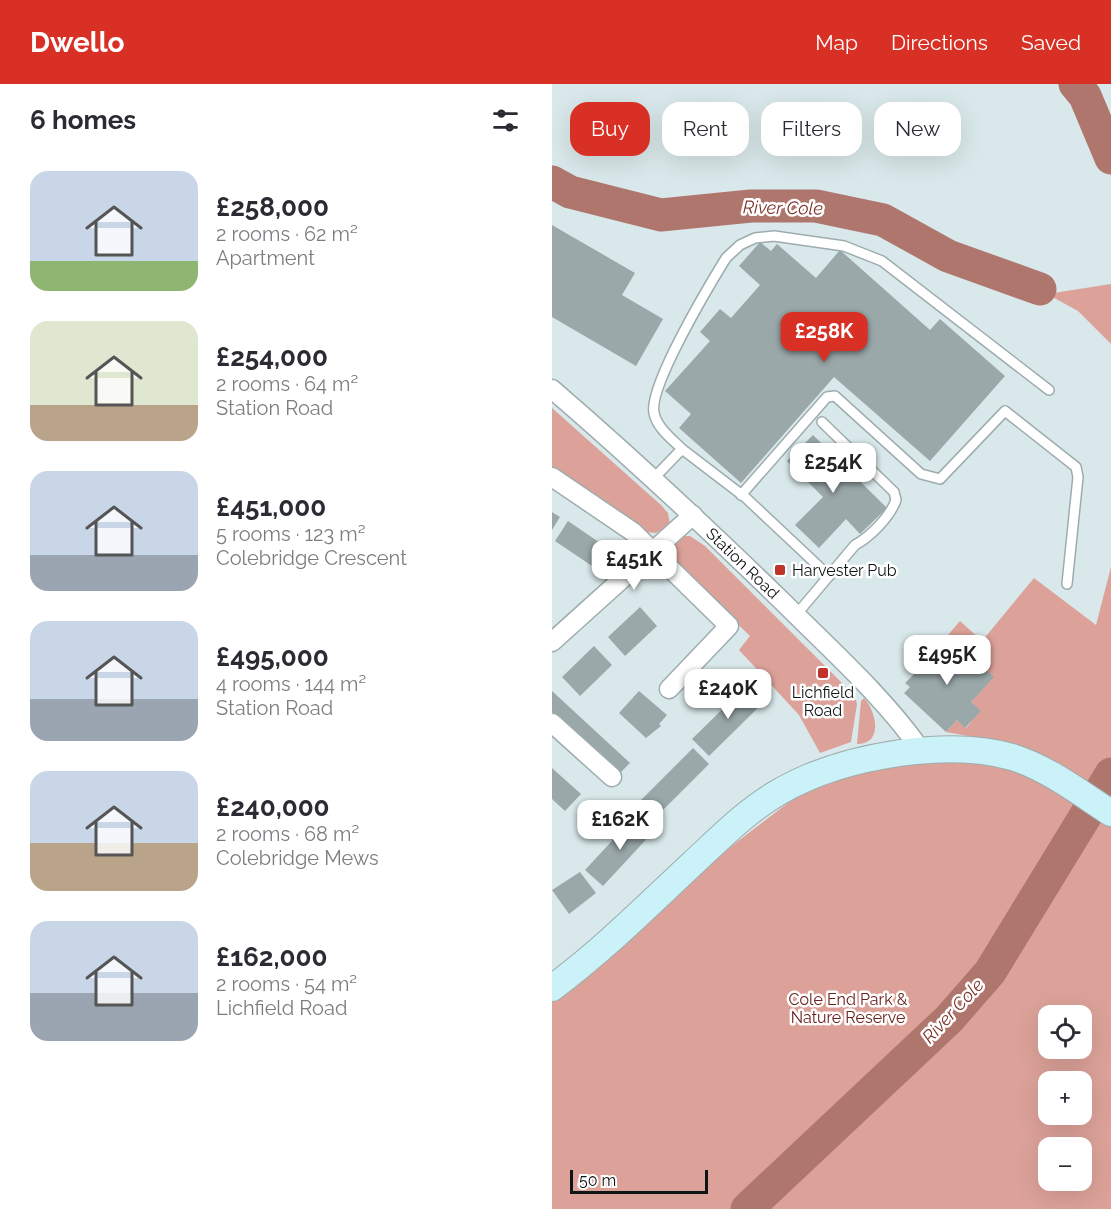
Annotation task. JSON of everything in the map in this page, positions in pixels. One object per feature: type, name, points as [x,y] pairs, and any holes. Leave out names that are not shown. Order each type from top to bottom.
[{"type":"main road","points":[[552,988],[600,949],[728,831],[766,800],[800,781],[828,770],[857,761],[921,750],[966,749],[1012,757],[1039,768],[1111,813]]},
{"type":"street","name":"Station Road","points":[[552,389],[654,478],[796,615],[886,705],[921,750]]},
{"type":"street","points":[[552,477],[620,521],[653,550],[729,626],[669,689]]},
{"type":"street","points":[[552,642],[693,515]]},
{"type":"street","points":[[552,723],[612,777]]},
{"type":"lane","points":[[829,576],[741,495],[682,449],[664,431],[653,412],[653,402],[661,379],[726,258],[740,245],[755,238],[774,236],[844,246],[882,261],[1049,390]]},
{"type":"lane","points":[[741,495],[827,397],[835,396],[921,474],[940,479],[1005,411],[1076,467],[1078,477],[1067,584]]},
{"type":"lane","points":[[796,615],[855,545],[864,540],[891,511],[896,500],[894,492],[822,422]]},
{"type":"lane","points":[[654,478],[682,449]]},
{"type":"green space","points":[[1111,284],[1111,344],[1078,311],[1047,294]]},
{"type":"green space","points":[[552,408],[661,505],[668,513],[670,525],[656,533],[645,532],[552,468]]},
{"type":"green space","points":[[690,536],[705,546],[855,696],[857,704],[851,742],[820,753],[799,715],[739,650],[750,636],[675,563],[674,547],[677,540]]},
{"type":"green space","points":[[1111,567],[1111,800],[1006,743],[946,732],[957,720],[966,728],[980,711],[971,702],[993,677],[958,659],[941,643],[960,621],[982,641],[1034,578],[1096,625]]},
{"type":"green space","points":[[864,698],[874,718],[874,733],[866,743],[857,744],[861,701]]},
{"type":"green space","name":"Cole End Park & Nature Reserve","points":[[939,759],[975,759],[1029,773],[1111,821],[1111,1209],[552,1209],[552,998],[703,868],[801,793],[841,777]]},
{"type":"building","points":[[552,225],[635,273],[622,295],[663,319],[636,366],[552,317]]},
{"type":"building","points":[[760,242],[771,251],[777,244],[816,278],[840,250],[930,330],[940,319],[1005,376],[930,461],[834,377],[741,483],[679,428],[691,414],[665,391],[710,341],[700,332],[720,309],[731,318],[760,285],[739,266]]},
{"type":"building","points":[[813,435],[887,508],[860,534],[846,519],[819,548],[795,525],[823,497],[787,461]]},
{"type":"building","points":[[552,512],[560,517],[552,530]]},
{"type":"building","points":[[568,521],[612,551],[604,563],[597,558],[592,566],[555,541]]},
{"type":"building","points":[[640,607],[657,626],[625,656],[608,637]]},
{"type":"building","points":[[941,643],[958,659],[965,651],[994,677],[971,702],[981,711],[965,728],[957,720],[946,732],[904,693],[910,687],[905,683],[917,671],[908,663],[921,650],[928,657]]},
{"type":"building","points":[[594,646],[612,665],[580,696],[562,677]]},
{"type":"building","points":[[748,684],[765,701],[709,756],[692,739]]},
{"type":"building","points":[[552,691],[630,763],[619,774],[552,712]]},
{"type":"building","points":[[639,691],[667,715],[659,724],[661,726],[646,738],[619,713]]},
{"type":"building","points":[[693,748],[709,764],[653,820],[637,804]]},
{"type":"building","points":[[552,768],[581,794],[565,811],[552,799]]},
{"type":"building","points":[[636,815],[654,831],[603,886],[585,870]]},
{"type":"building","points":[[580,872],[596,893],[569,914],[552,890]]},
{"type":"waterway","name":"River Cole","points":[[1075,84],[1085,96],[1111,158]]},
{"type":"waterway","name":"River Cole","points":[[552,182],[570,192],[661,215],[751,206],[816,206],[883,220],[948,256],[1040,289]]},
{"type":"waterway","name":"River Cole","points":[[747,1209],[949,1019],[990,972],[1111,774]]},
{"type":"place","name":"Harvester Pub","points":[[780,570]]},
{"type":"place","name":"Lichfield Road","points":[[823,673]]}]
